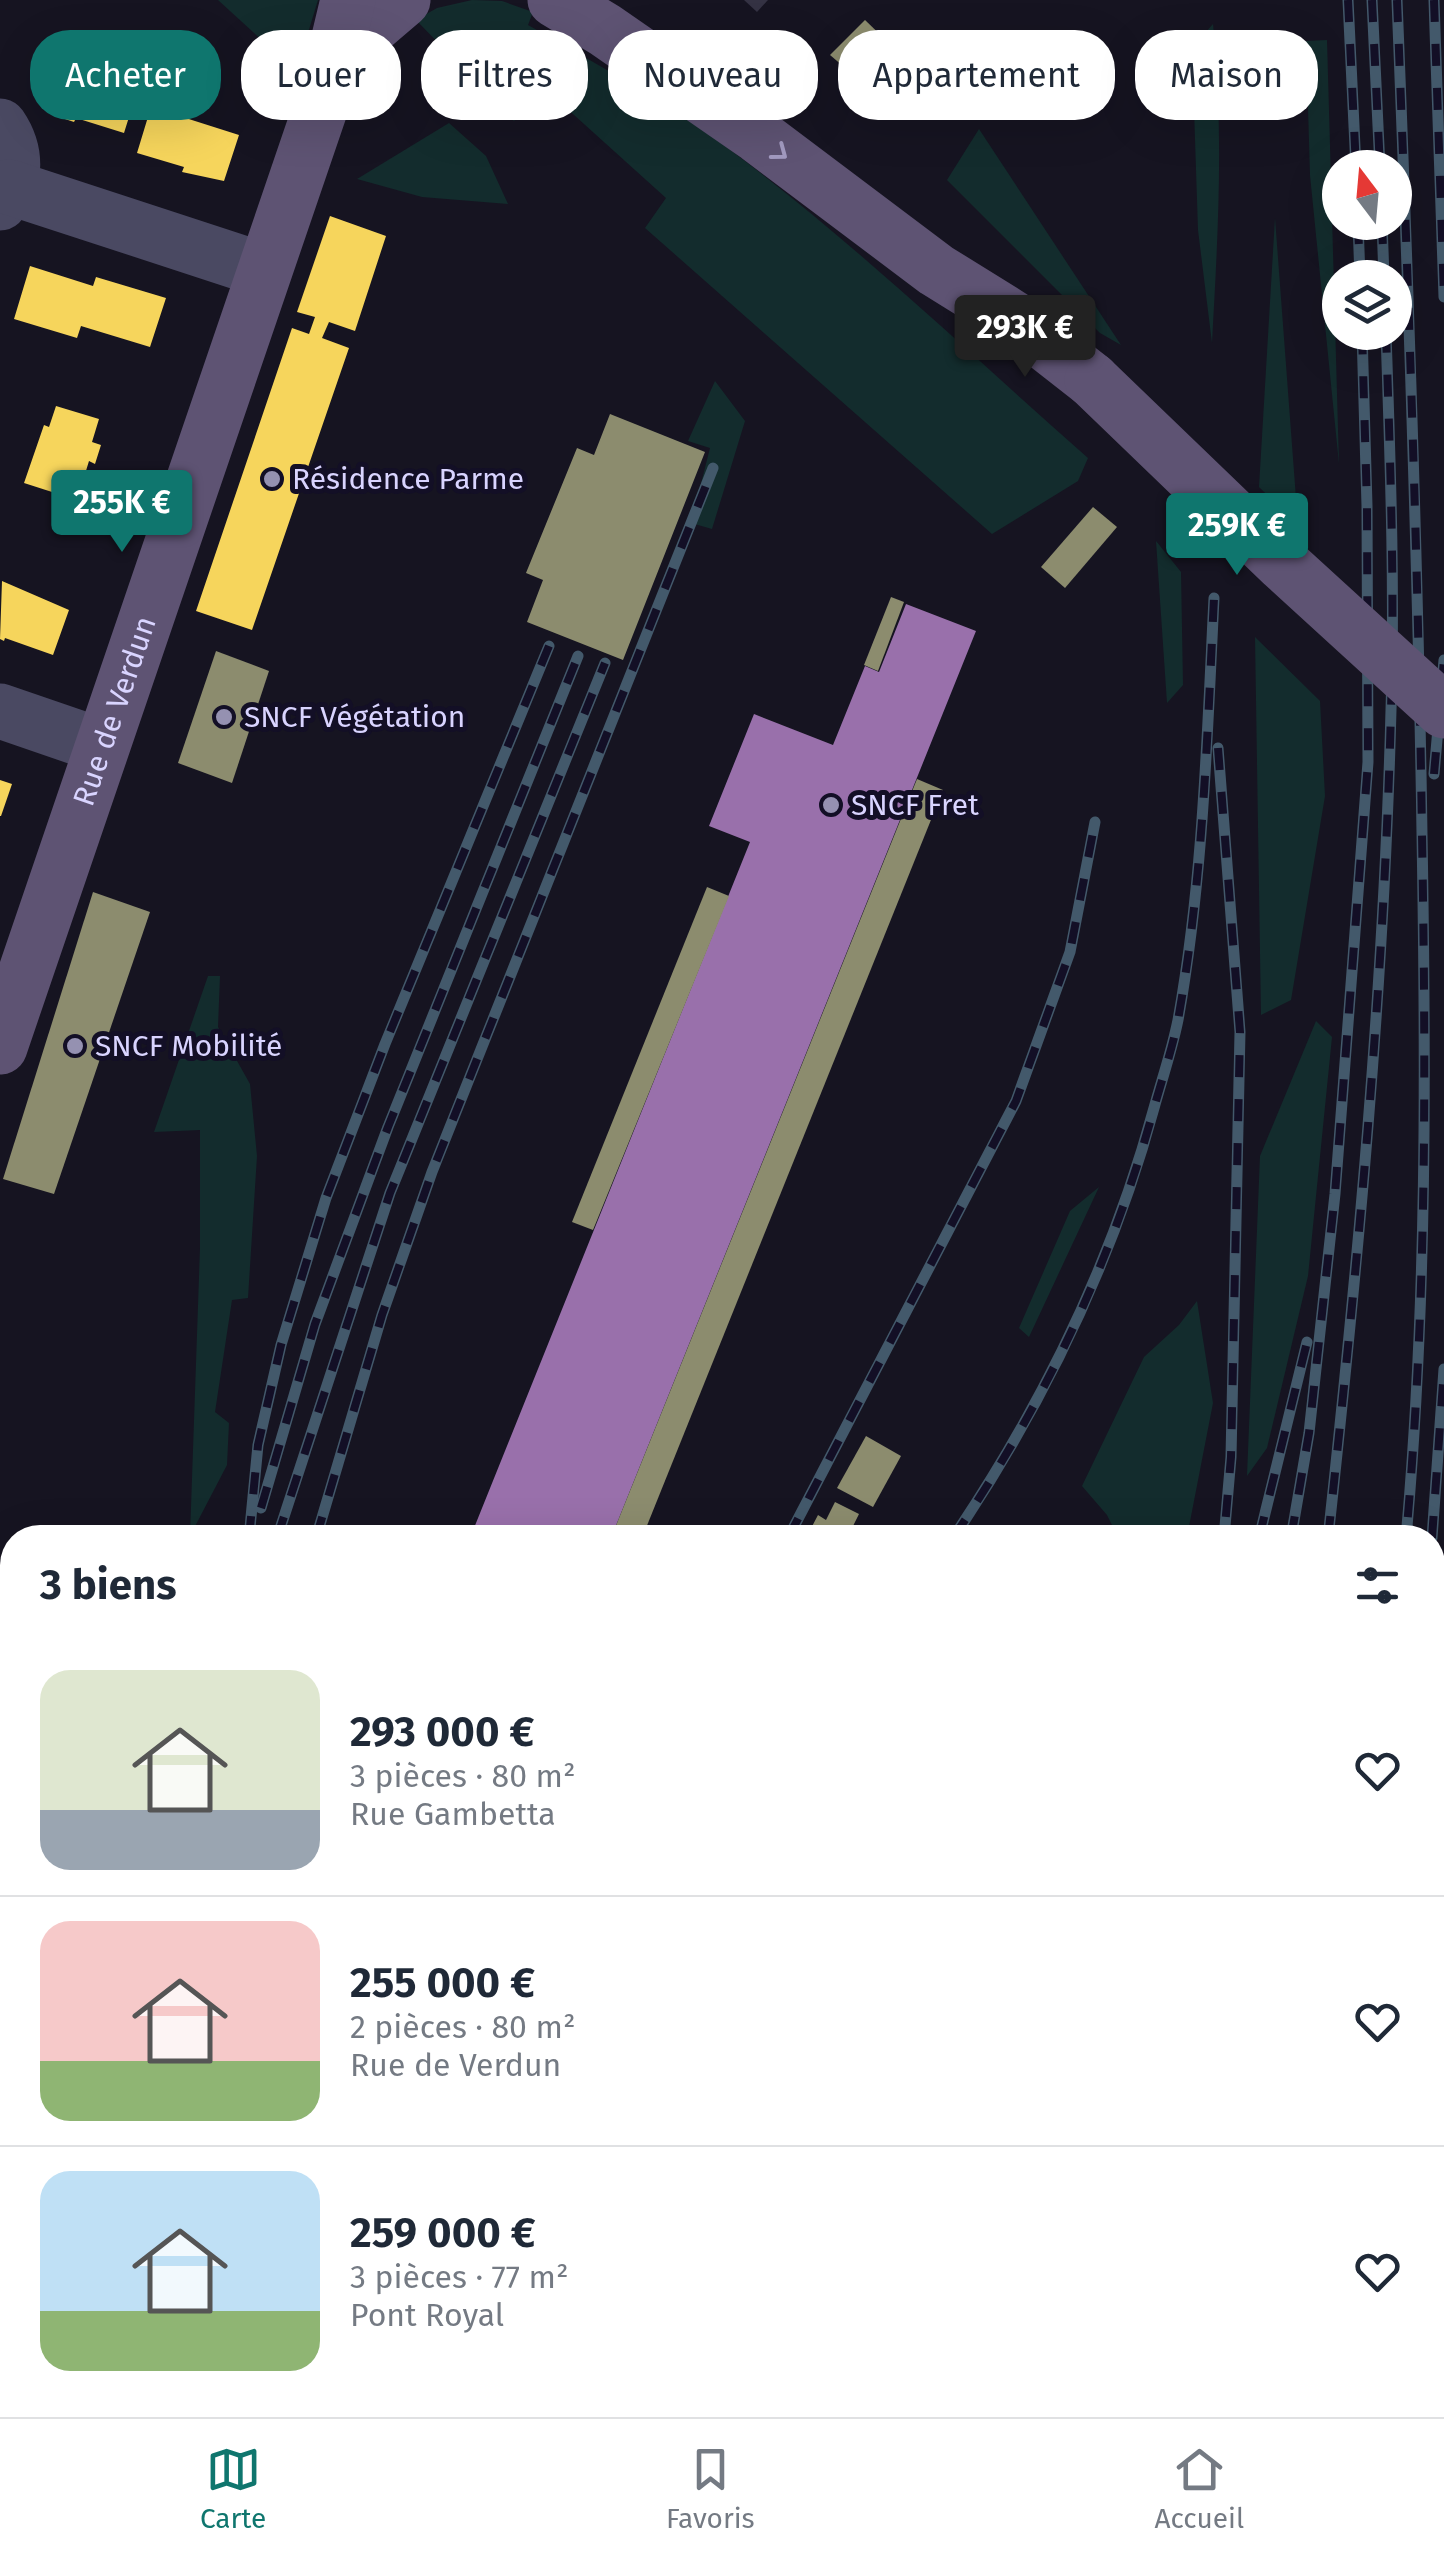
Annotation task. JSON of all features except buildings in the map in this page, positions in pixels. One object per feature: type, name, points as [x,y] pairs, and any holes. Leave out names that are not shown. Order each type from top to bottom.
[{"type":"main road","name":"Rue de Verdun","points":[[341,30],[348,0]]},
{"type":"main road","name":"Rue de Verdun","points":[[369,30],[403,0]]},
{"type":"main road","points":[[556,0],[758,136],[936,270],[1010,316],[1092,380],[1444,711]]},
{"type":"main road","points":[[616,0],[772,104],[870,177],[942,240],[1010,316]]},
{"type":"main road","name":"Rue de Verdun","points":[[0,1047],[316,120]]},
{"type":"street","points":[[0,126],[13,156],[4,195],[263,270]]},
{"type":"street","points":[[0,711],[102,746]]},
{"type":"street","points":[[0,1932],[0,2071]]},
{"type":"green space","points":[[218,0],[318,0],[309,30],[251,30]]},
{"type":"green space","points":[[472,0],[502,1],[533,12],[528,25],[537,30],[426,30],[416,20],[437,8]]},
{"type":"green space","points":[[1318,40],[1327,40],[1330,150],[1322,150],[1322,240],[1333,240],[1333,260],[1322,260],[1322,295],[1308,120],[1318,120]]},
{"type":"green space","points":[[588,59],[608,71],[608,120],[688,120],[776,185],[1088,458],[1078,481],[992,534],[645,228],[666,198],[580,120],[588,120]]},
{"type":"green space","points":[[1194,120],[1218,120],[1212,343],[1198,230]]},
{"type":"green space","points":[[449,123],[486,156],[508,204],[422,197],[357,179]]},
{"type":"green space","points":[[979,129],[1121,345],[1100,333],[947,180]]},
{"type":"green space","points":[[1275,218],[1298,525],[1259,487]]},
{"type":"green space","points":[[1328,350],[1336,350],[1339,464]]},
{"type":"green space","points":[[715,381],[745,421],[712,529],[691,523],[710,448],[688,441]]},
{"type":"green space","points":[[1156,541],[1181,572],[1183,685],[1167,703]]},
{"type":"green space","points":[[1255,637],[1320,701],[1325,796],[1291,1000],[1261,1015]]},
{"type":"green space","points":[[208,976],[220,976],[218,1027],[250,1084],[257,1156],[248,1298],[232,1300],[215,1412],[229,1423],[227,1465],[196,1525],[190,1525],[200,1130],[154,1132]]},
{"type":"green space","points":[[1316,1021],[1332,1037],[1308,1276],[1267,1448],[1247,1476],[1260,1156]]},
{"type":"green space","points":[[1099,1187],[1029,1337],[1019,1328],[1070,1211]]},
{"type":"green space","points":[[1197,1301],[1213,1403],[1189,1525],[1112,1525],[1082,1486],[1144,1357],[1179,1325]]},
{"type":"railway","points":[[1348,0],[1355,150]]},
{"type":"railway","points":[[1372,0],[1379,150]]},
{"type":"railway","points":[[1397,0],[1415,521],[1424,1010],[1421,1274],[1407,1525]]},
{"type":"railway","points":[[1434,0],[1444,297]]},
{"type":"railway","points":[[1359,240],[1359,260]]},
{"type":"railway","points":[[1383,240],[1383,260]]},
{"type":"railway","points":[[1293,1525],[1309,1433],[1335,1194],[1368,762],[1363,350]]},
{"type":"railway","points":[[1329,1525],[1368,1124],[1388,814],[1392,521],[1387,350]]},
{"type":"railway","points":[[320,1525],[382,1315],[432,1172],[713,468]]},
{"type":"railway","points":[[962,1525],[1045,1384],[1096,1277],[1137,1166],[1170,1053],[1199,863],[1214,598]]},
{"type":"railway","points":[[250,1525],[258,1445],[281,1345],[326,1198],[549,646]]},
{"type":"railway","points":[[261,1508],[315,1324],[388,1127],[578,656]]},
{"type":"railway","points":[[1434,774],[1444,660]]},
{"type":"railway","points":[[281,1525],[390,1193],[605,663]]},
{"type":"railway","points":[[1218,748],[1240,1032],[1231,1457],[1225,1525]]},
{"type":"railway","points":[[795,1525],[1016,1101],[1070,952],[1095,822]]},
{"type":"railway","points":[[1262,1525],[1307,1342]]},
{"type":"railway","points":[[1433,1525],[1444,1369]]},
{"type":"place","name":"Résidence Parme","points":[[272,479]]},
{"type":"place","name":"SNCF Végétation","points":[[224,717]]},
{"type":"place","name":"SNCF Fret","points":[[831,805]]},
{"type":"place","name":"SNCF Mobilité","points":[[75,1046]]}]
